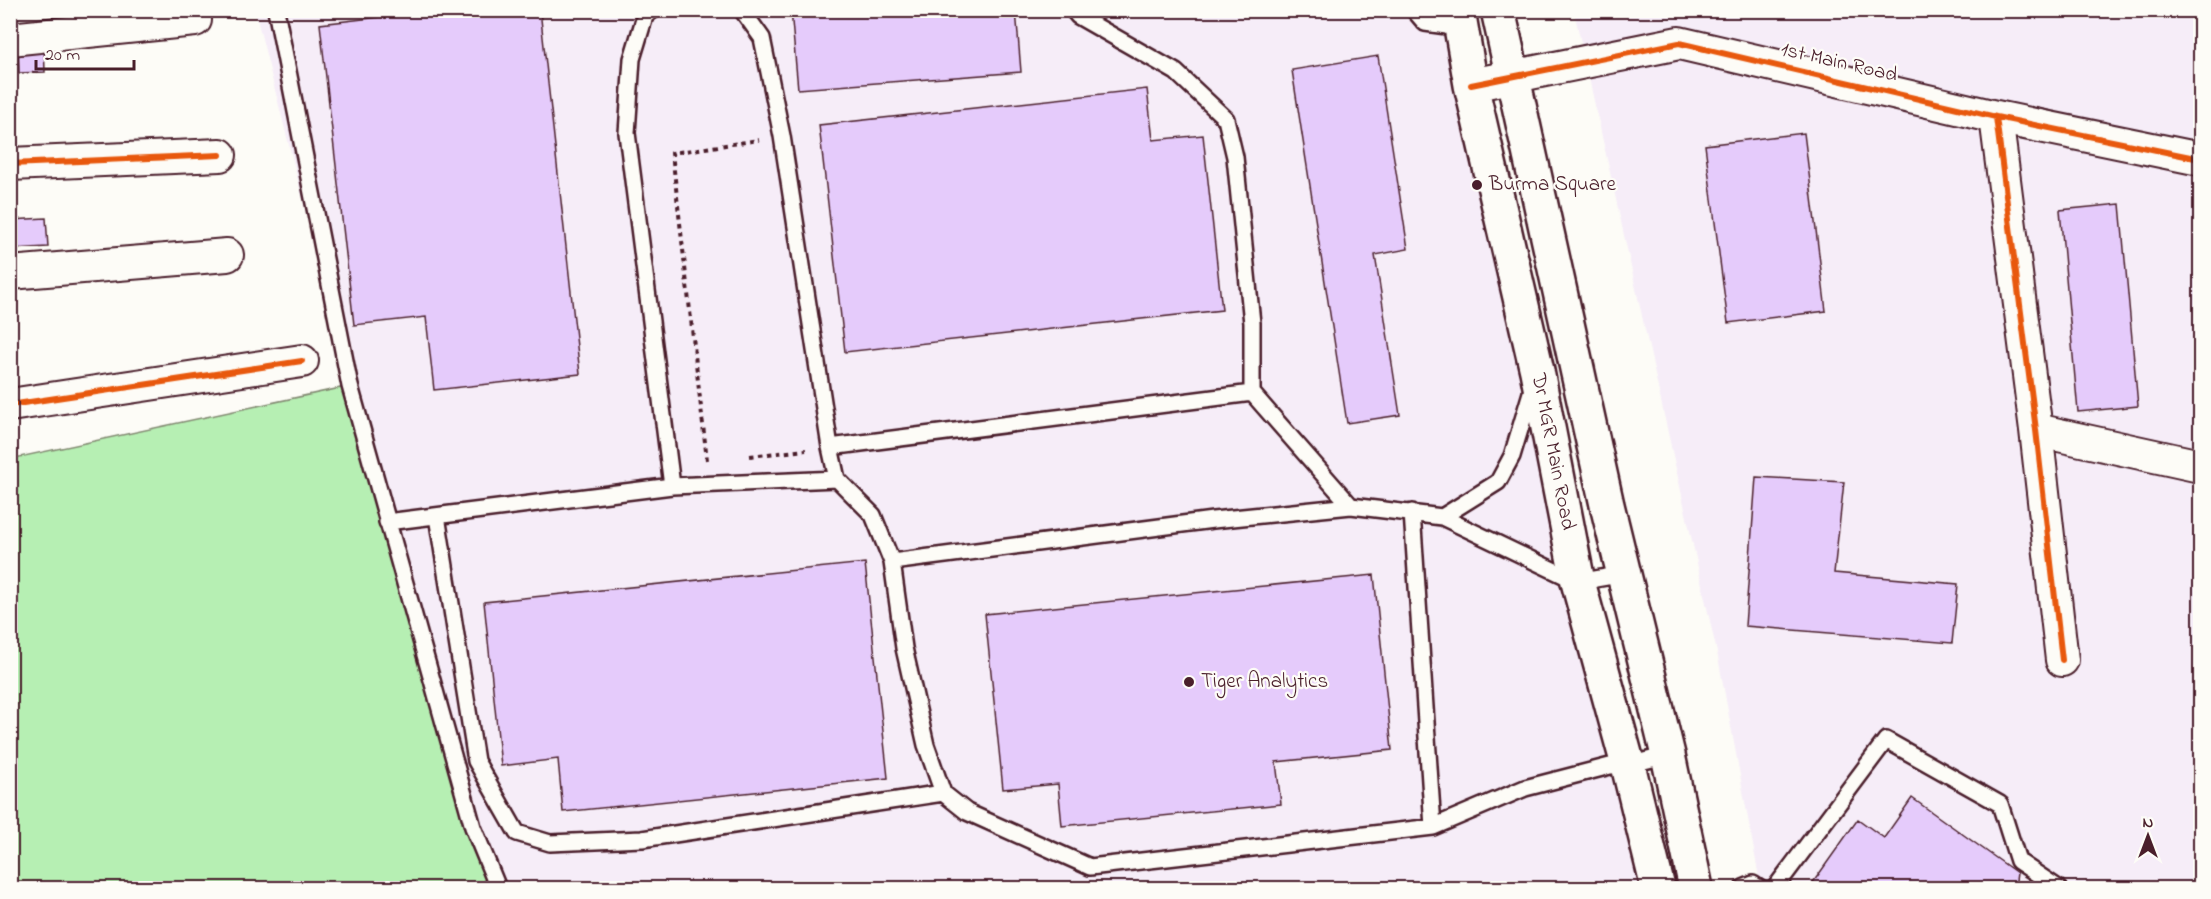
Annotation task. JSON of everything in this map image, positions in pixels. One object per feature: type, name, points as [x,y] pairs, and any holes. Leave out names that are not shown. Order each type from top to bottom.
[{"type":"main road","name":"Dr MGR Main Road","points":[[1498,10],[1624,574],[1668,755],[1696,888]]},
{"type":"main road","name":"Dr MGR Main Road","points":[[1459,19],[1471,85],[1537,371],[1578,582],[1628,765],[1658,888]]},
{"type":"street","points":[[10,39],[195,20]]},
{"type":"street","name":"1st Main Road","points":[[1471,85],[1679,43],[1996,117],[2200,159]]},
{"type":"street","points":[[1996,117],[2036,430],[2062,660]]},
{"type":"street","points":[[10,164],[220,155]]},
{"type":"street","points":[[10,273],[227,255]]},
{"type":"street","points":[[10,405],[302,361]]},
{"type":"street","points":[[2036,430],[2200,466]]},
{"type":"lane","points":[[276,10],[350,386],[473,827],[498,888]]},
{"type":"lane","points":[[653,10],[645,16],[632,59],[627,133],[672,486]]},
{"type":"lane","points":[[742,10],[762,38],[782,136],[830,447],[837,479],[873,515],[892,562],[904,648],[926,745],[943,793],[967,812],[1090,867],[1433,827],[1525,788],[1610,766],[1628,765],[1668,755]]},
{"type":"lane","points":[[1073,10],[1078,16],[1176,72],[1226,119],[1235,157],[1252,323],[1252,393],[1351,506]]},
{"type":"lane","points":[[1414,10],[1425,23],[1459,19]]},
{"type":"lane","points":[[1442,517],[1498,482],[1512,456],[1537,371]]},
{"type":"lane","points":[[830,447],[1252,393]]},
{"type":"lane","points":[[387,522],[672,486],[837,479]]},
{"type":"lane","points":[[892,562],[1213,520],[1351,506],[1442,517],[1578,582],[1624,574]]},
{"type":"lane","points":[[1412,512],[1433,827]]},
{"type":"lane","points":[[437,516],[476,761],[518,833],[550,843],[642,839],[943,793]]},
{"type":"lane","points":[[1775,888],[1886,740],[2000,804],[2018,861],[2058,888]]},
{"type":"lane","points":[[1743,888],[1753,884],[1759,888]]},
{"type":"path","points":[[718,459],[707,460],[672,153],[782,136]]},
{"type":"path","points":[[741,457],[830,447]]},
{"type":"shaded area","points":[[255,11],[1447,11],[1668,888],[498,888],[350,386]]},
{"type":"shaded area","points":[[1574,11],[2200,11],[2200,888],[1761,888],[1718,657]]},
{"type":"green space","points":[[350,386],[498,888],[11,888],[10,459]]},
{"type":"building","points":[[441,10],[540,10],[580,374],[434,390],[426,317],[354,325],[320,24]]},
{"type":"building","points":[[791,10],[1016,10],[1021,72],[798,89]]},
{"type":"building","points":[[44,43],[45,72],[19,73],[18,44]]},
{"type":"building","points":[[1378,56],[1408,249],[1375,255],[1400,415],[1347,423],[1292,70]]},
{"type":"building","points":[[1147,89],[1153,140],[1203,135],[1222,310],[845,352],[819,125]]},
{"type":"building","points":[[1804,133],[1826,311],[1728,323],[1705,145]]},
{"type":"building","points":[[2120,204],[2138,406],[2078,412],[2060,210]]},
{"type":"building","points":[[46,218],[48,247],[10,249],[10,220]]},
{"type":"building","points":[[1756,477],[1844,482],[1834,573],[1958,584],[1952,643],[1745,626]]},
{"type":"building","points":[[865,563],[888,778],[563,812],[558,759],[501,766],[484,602]]},
{"type":"building","name":"Tiger Analytics","points":[[1374,575],[1392,750],[1276,762],[1281,804],[1062,826],[1058,784],[1003,789],[985,614]]},
{"type":"building","points":[[1912,798],[2017,873],[2015,888],[1809,888],[1858,819],[1884,838]]},
{"type":"building","points":[[1280,883],[1281,888],[1257,888]]},
{"type":"cycle path","points":[[1471,85],[1679,43],[1996,117],[2200,159]]},
{"type":"cycle path","points":[[1996,117],[2036,430],[2062,660]]},
{"type":"cycle path","points":[[10,164],[220,155]]},
{"type":"cycle path","points":[[10,405],[302,361]]},
{"type":"place","name":"Burma Square","points":[[1477,185]]},
{"type":"place","name":"Tiger Analytics","points":[[1189,682]]}]
